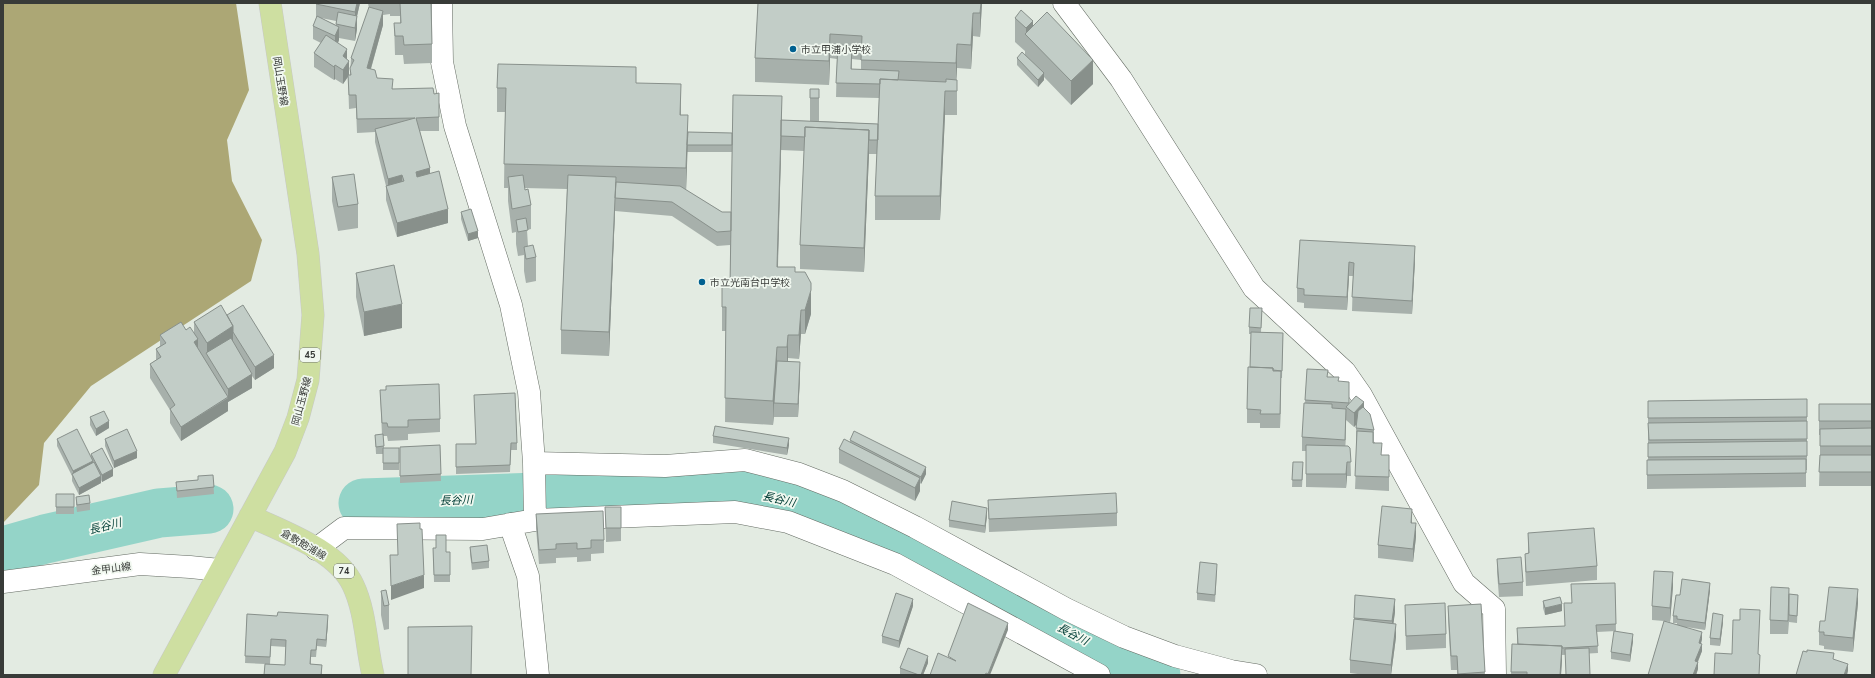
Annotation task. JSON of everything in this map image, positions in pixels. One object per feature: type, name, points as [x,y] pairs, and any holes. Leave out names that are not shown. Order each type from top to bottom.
[{"type":"main road","name":"岡山玉野線","points":[[164,675],[285,452],[298,418],[308,380],[313,315],[308,254],[270,3]]},
{"type":"main road","name":"倉敷飽浦線","points":[[250,516],[316,549],[342,568],[353,585],[361,609],[373,675]]},
{"type":"street","points":[[441,3],[442,62],[455,126],[511,305],[530,392],[535,472],[535,513]]},
{"type":"street","points":[[1064,3],[1121,79],[1254,288],[1345,372],[1361,395],[1464,583],[1494,609],[1495,675]]},
{"type":"street","points":[[535,472],[665,466],[745,460],[798,474],[850,494],[1124,637],[1175,656],[1231,671],[1256,675]]},
{"type":"street","points":[[316,549],[344,528],[484,529],[510,524],[535,513],[735,512],[788,522],[895,564],[1099,675]]},
{"type":"street","points":[[510,524],[528,576],[538,675]]},
{"type":"street","name":"金甲山線","points":[[3,582],[140,564],[220,570]]},
{"type":"shaded area","points":[[3,3],[236,3],[249,90],[227,140],[232,181],[262,240],[251,281],[91,386],[44,443],[39,485],[3,523]]},
{"type":"building","points":[[316,3],[357,3],[355,12]]},
{"type":"building","points":[[400,3],[431,3],[432,44],[404,45],[403,36],[395,36],[394,23],[401,23]]},
{"type":"building","points":[[758,3],[981,3],[980,13],[973,13],[971,45],[957,44],[956,63],[861,60],[862,36],[830,34],[829,61],[755,58]]},
{"type":"building","points":[[369,7],[383,11],[367,68],[375,70],[377,78],[393,79],[392,89],[433,88],[434,94],[439,93],[439,117],[416,118],[430,168],[416,172],[417,177],[439,171],[448,209],[397,223],[386,186],[404,181],[402,175],[388,179],[375,129],[415,118],[357,119],[356,95],[349,95],[348,75],[351,75],[350,68],[354,60],[351,58]]},
{"type":"building","points":[[1021,10],[1033,21],[1026,28],[1015,18]]},
{"type":"building","points":[[338,12],[357,16],[355,28],[336,24]]},
{"type":"building","points":[[1047,12],[1093,60],[1071,81],[1025,34]]},
{"type":"building","points":[[317,16],[339,27],[335,36],[313,26]]},
{"type":"building","points":[[326,35],[347,49],[343,56],[349,61],[343,70],[335,65],[334,67],[314,53]]},
{"type":"building","points":[[838,45],[852,46],[851,69],[899,71],[898,80],[880,79],[880,84],[836,83]]},
{"type":"building","points":[[1022,52],[1044,73],[1038,80],[1017,58]]},
{"type":"building","points":[[498,64],[636,67],[636,83],[681,84],[680,115],[688,115],[686,168],[504,164],[506,88],[497,88]]},
{"type":"building","points":[[880,79],[946,82],[946,79],[957,80],[957,91],[945,91],[940,196],[875,196]]},
{"type":"building","points":[[810,89],[819,89],[819,98],[810,98]]},
{"type":"building","name":"市立光南台中学校","points":[[733,95],[782,96],[777,267],[795,267],[795,272],[805,272],[811,283],[811,290],[805,310],[801,310],[799,335],[788,335],[787,347],[777,347],[773,401],[725,398],[726,307],[722,307],[722,286],[730,286]]},
{"type":"building","points":[[781,120],[878,124],[878,140],[869,140],[869,130],[805,127],[805,137],[781,136]]},
{"type":"building","points":[[805,127],[869,130],[864,248],[800,245]]},
{"type":"building","points":[[688,132],[732,133],[732,145],[687,145]]},
{"type":"building","points":[[354,174],[358,204],[338,207],[332,177]]},
{"type":"building","points":[[523,175],[525,190],[528,189],[531,205],[512,209],[508,177]]},
{"type":"building","points":[[568,175],[616,177],[609,332],[561,330]]},
{"type":"building","points":[[616,182],[680,186],[722,212],[731,212],[731,231],[717,232],[672,202],[615,198]]},
{"type":"building","points":[[471,209],[478,231],[468,234],[461,212]]},
{"type":"building","points":[[526,218],[528,230],[518,232],[516,220]]},
{"type":"building","points":[[1300,240],[1415,246],[1412,301],[1352,297],[1354,263],[1349,262],[1347,297],[1304,295],[1304,289],[1297,288]]},
{"type":"building","points":[[533,245],[536,257],[526,259],[524,247]]},
{"type":"building","points":[[394,265],[402,304],[364,312],[356,273]]},
{"type":"building","points":[[221,305],[233,326],[207,343],[194,322]]},
{"type":"building","points":[[243,305],[274,355],[255,367],[233,332],[233,326],[227,315]]},
{"type":"building","points":[[1250,308],[1262,308],[1261,328],[1249,327]]},
{"type":"building","points":[[181,322],[186,330],[190,327],[198,339],[194,342],[228,397],[181,427],[170,409],[175,405],[150,364],[161,357],[156,349],[166,343],[160,335]]},
{"type":"building","points":[[1251,332],[1283,333],[1282,371],[1273,370],[1273,368],[1250,367]]},
{"type":"building","points":[[231,338],[252,374],[228,389],[206,353]]},
{"type":"building","points":[[777,361],[800,362],[798,404],[774,403]]},
{"type":"building","points":[[1248,367],[1273,368],[1273,371],[1281,371],[1280,414],[1260,414],[1261,410],[1247,409]]},
{"type":"building","points":[[1307,369],[1328,370],[1327,377],[1339,377],[1338,381],[1349,382],[1349,403],[1305,400]]},
{"type":"building","points":[[439,384],[440,419],[408,420],[408,427],[388,427],[387,423],[382,423],[380,390],[386,390],[386,386]]},
{"type":"building","points":[[515,393],[517,443],[511,443],[510,465],[456,467],[456,444],[476,444],[474,395]]},
{"type":"building","points":[[1356,396],[1364,402],[1354,413],[1346,407]]},
{"type":"building","points":[[1807,399],[1807,417],[1648,418],[1648,401]]},
{"type":"building","points":[[1304,403],[1332,404],[1332,408],[1346,409],[1345,440],[1302,437]]},
{"type":"building","points":[[1819,404],[1872,404],[1872,421],[1819,421]]},
{"type":"building","points":[[1363,407],[1370,414],[1374,430],[1356,428],[1358,411]]},
{"type":"building","points":[[104,411],[109,421],[96,429],[90,417]]},
{"type":"building","points":[[1807,421],[1807,439],[1649,440],[1648,423]]},
{"type":"building","points":[[715,426],[789,438],[787,448],[713,436]]},
{"type":"building","points":[[1872,428],[1872,446],[1820,446],[1820,429]]},
{"type":"building","points":[[77,429],[93,461],[73,471],[57,439]]},
{"type":"building","points":[[127,429],[137,451],[114,461],[105,439]]},
{"type":"building","points":[[854,431],[926,467],[921,477],[850,440]]},
{"type":"building","points":[[1357,431],[1373,432],[1373,443],[1382,443],[1381,455],[1389,455],[1389,477],[1355,476]]},
{"type":"building","points":[[383,434],[384,446],[376,447],[375,435]]},
{"type":"building","points":[[844,439],[920,478],[915,488],[839,449]]},
{"type":"building","points":[[1807,441],[1807,456],[1648,457],[1648,443]]},
{"type":"building","points":[[440,445],[441,474],[400,476],[400,447]]},
{"type":"building","points":[[1306,445],[1348,446],[1350,448],[1351,462],[1347,462],[1346,474],[1306,474]]},
{"type":"building","points":[[102,448],[113,469],[102,475],[91,454]]},
{"type":"building","points":[[383,448],[399,448],[399,463],[383,463]]},
{"type":"building","points":[[1820,455],[1872,455],[1872,472],[1819,472]]},
{"type":"building","points":[[1806,459],[1806,473],[1647,475],[1647,460]]},
{"type":"building","points":[[94,462],[101,476],[79,488],[72,474]]},
{"type":"building","points":[[1293,462],[1303,462],[1302,480],[1292,480]]},
{"type":"building","points":[[213,475],[214,487],[177,491],[176,482],[198,480],[198,476]]},
{"type":"building","points":[[1116,493],[1117,513],[989,519],[988,500]]},
{"type":"building","points":[[56,494],[74,494],[74,507],[56,507]]},
{"type":"building","points":[[89,495],[90,503],[77,505],[76,497]]},
{"type":"building","points":[[952,501],[987,508],[985,526],[949,520]]},
{"type":"building","points":[[1382,506],[1412,509],[1411,523],[1416,523],[1413,549],[1378,545]]},
{"type":"building","points":[[605,507],[621,507],[621,528],[606,528]]},
{"type":"building","points":[[603,511],[604,540],[591,540],[591,548],[577,549],[577,543],[556,544],[556,549],[539,550],[536,514]]},
{"type":"building","points":[[420,523],[420,529],[422,529],[424,575],[391,586],[390,555],[398,555],[397,524]]},
{"type":"building","points":[[1594,528],[1597,566],[1526,572],[1525,554],[1529,553],[1528,533]]},
{"type":"building","points":[[436,535],[446,535],[446,552],[450,552],[450,575],[434,575],[433,548],[436,548]]},
{"type":"building","points":[[487,545],[489,561],[472,563],[470,547]]},
{"type":"building","points":[[1521,557],[1523,582],[1499,584],[1497,559]]},
{"type":"building","points":[[1200,562],[1217,564],[1215,595],[1197,593]]},
{"type":"building","points":[[1654,571],[1673,572],[1670,608],[1652,606]]},
{"type":"building","points":[[1682,579],[1710,583],[1705,623],[1677,619],[1677,616],[1673,616],[1676,595],[1680,595]]},
{"type":"building","points":[[1615,583],[1616,624],[1596,625],[1598,646],[1562,648],[1562,646],[1518,644],[1517,628],[1565,626],[1564,603],[1572,603],[1571,584]]},
{"type":"building","points":[[1771,587],[1789,588],[1788,621],[1770,620]]},
{"type":"building","points":[[1829,587],[1858,589],[1853,638],[1824,635],[1824,632],[1819,632],[1820,621],[1825,621]]},
{"type":"building","points":[[386,590],[389,605],[384,606],[381,591]]},
{"type":"building","points":[[896,593],[913,599],[899,641],[882,636]]},
{"type":"building","points":[[1789,594],[1798,595],[1797,616],[1789,615]]},
{"type":"building","points":[[1355,595],[1395,599],[1392,621],[1354,618]]},
{"type":"building","points":[[1560,597],[1562,604],[1545,608],[1543,601]]},
{"type":"building","points":[[968,603],[1008,623],[988,674],[930,675],[938,653],[956,661],[948,656]]},
{"type":"building","points":[[1445,603],[1446,634],[1406,636],[1405,605]]},
{"type":"building","points":[[1481,604],[1485,672],[1458,674],[1457,656],[1451,656],[1448,606]]},
{"type":"building","points":[[1740,609],[1760,610],[1758,654],[1760,655],[1759,675],[1714,675],[1715,653],[1732,654],[1733,620],[1740,620]]},
{"type":"building","points":[[278,612],[328,615],[326,640],[317,639],[316,650],[311,650],[310,664],[322,665],[321,675],[264,675],[265,664],[285,665],[286,640],[271,639],[270,657],[245,656],[247,614],[277,616]]},
{"type":"building","points":[[1713,613],[1723,615],[1720,639],[1710,638]]},
{"type":"building","points":[[1354,619],[1396,624],[1391,665],[1350,660]]},
{"type":"building","points":[[1664,621],[1702,632],[1699,643],[1702,644],[1695,661],[1698,662],[1693,675],[1648,675]]},
{"type":"building","points":[[472,626],[471,675],[408,675],[408,627]]},
{"type":"building","points":[[1614,631],[1633,634],[1630,655],[1611,652]]},
{"type":"building","points":[[1512,644],[1562,646],[1560,675],[1527,675],[1527,672],[1511,672]]},
{"type":"building","points":[[908,648],[928,656],[921,675],[900,668]]},
{"type":"building","points":[[1589,648],[1590,675],[1566,675],[1565,649]]},
{"type":"building","points":[[1807,650],[1834,653],[1833,659],[1848,664],[1844,675],[1796,675],[1803,651],[1807,652]]},
{"type":"waterway","name":"長谷川","points":[[363,503],[738,490],[792,501],[835,516],[905,546],[1117,658],[1156,675]]},
{"type":"waterway","name":"長谷川","points":[[3,551],[45,539],[159,513],[209,509]]},
{"type":"place","name":"市立甲浦小学校","points":[[793,49]]},
{"type":"place","name":"市立光南台中学校","points":[[702,282]]}]
